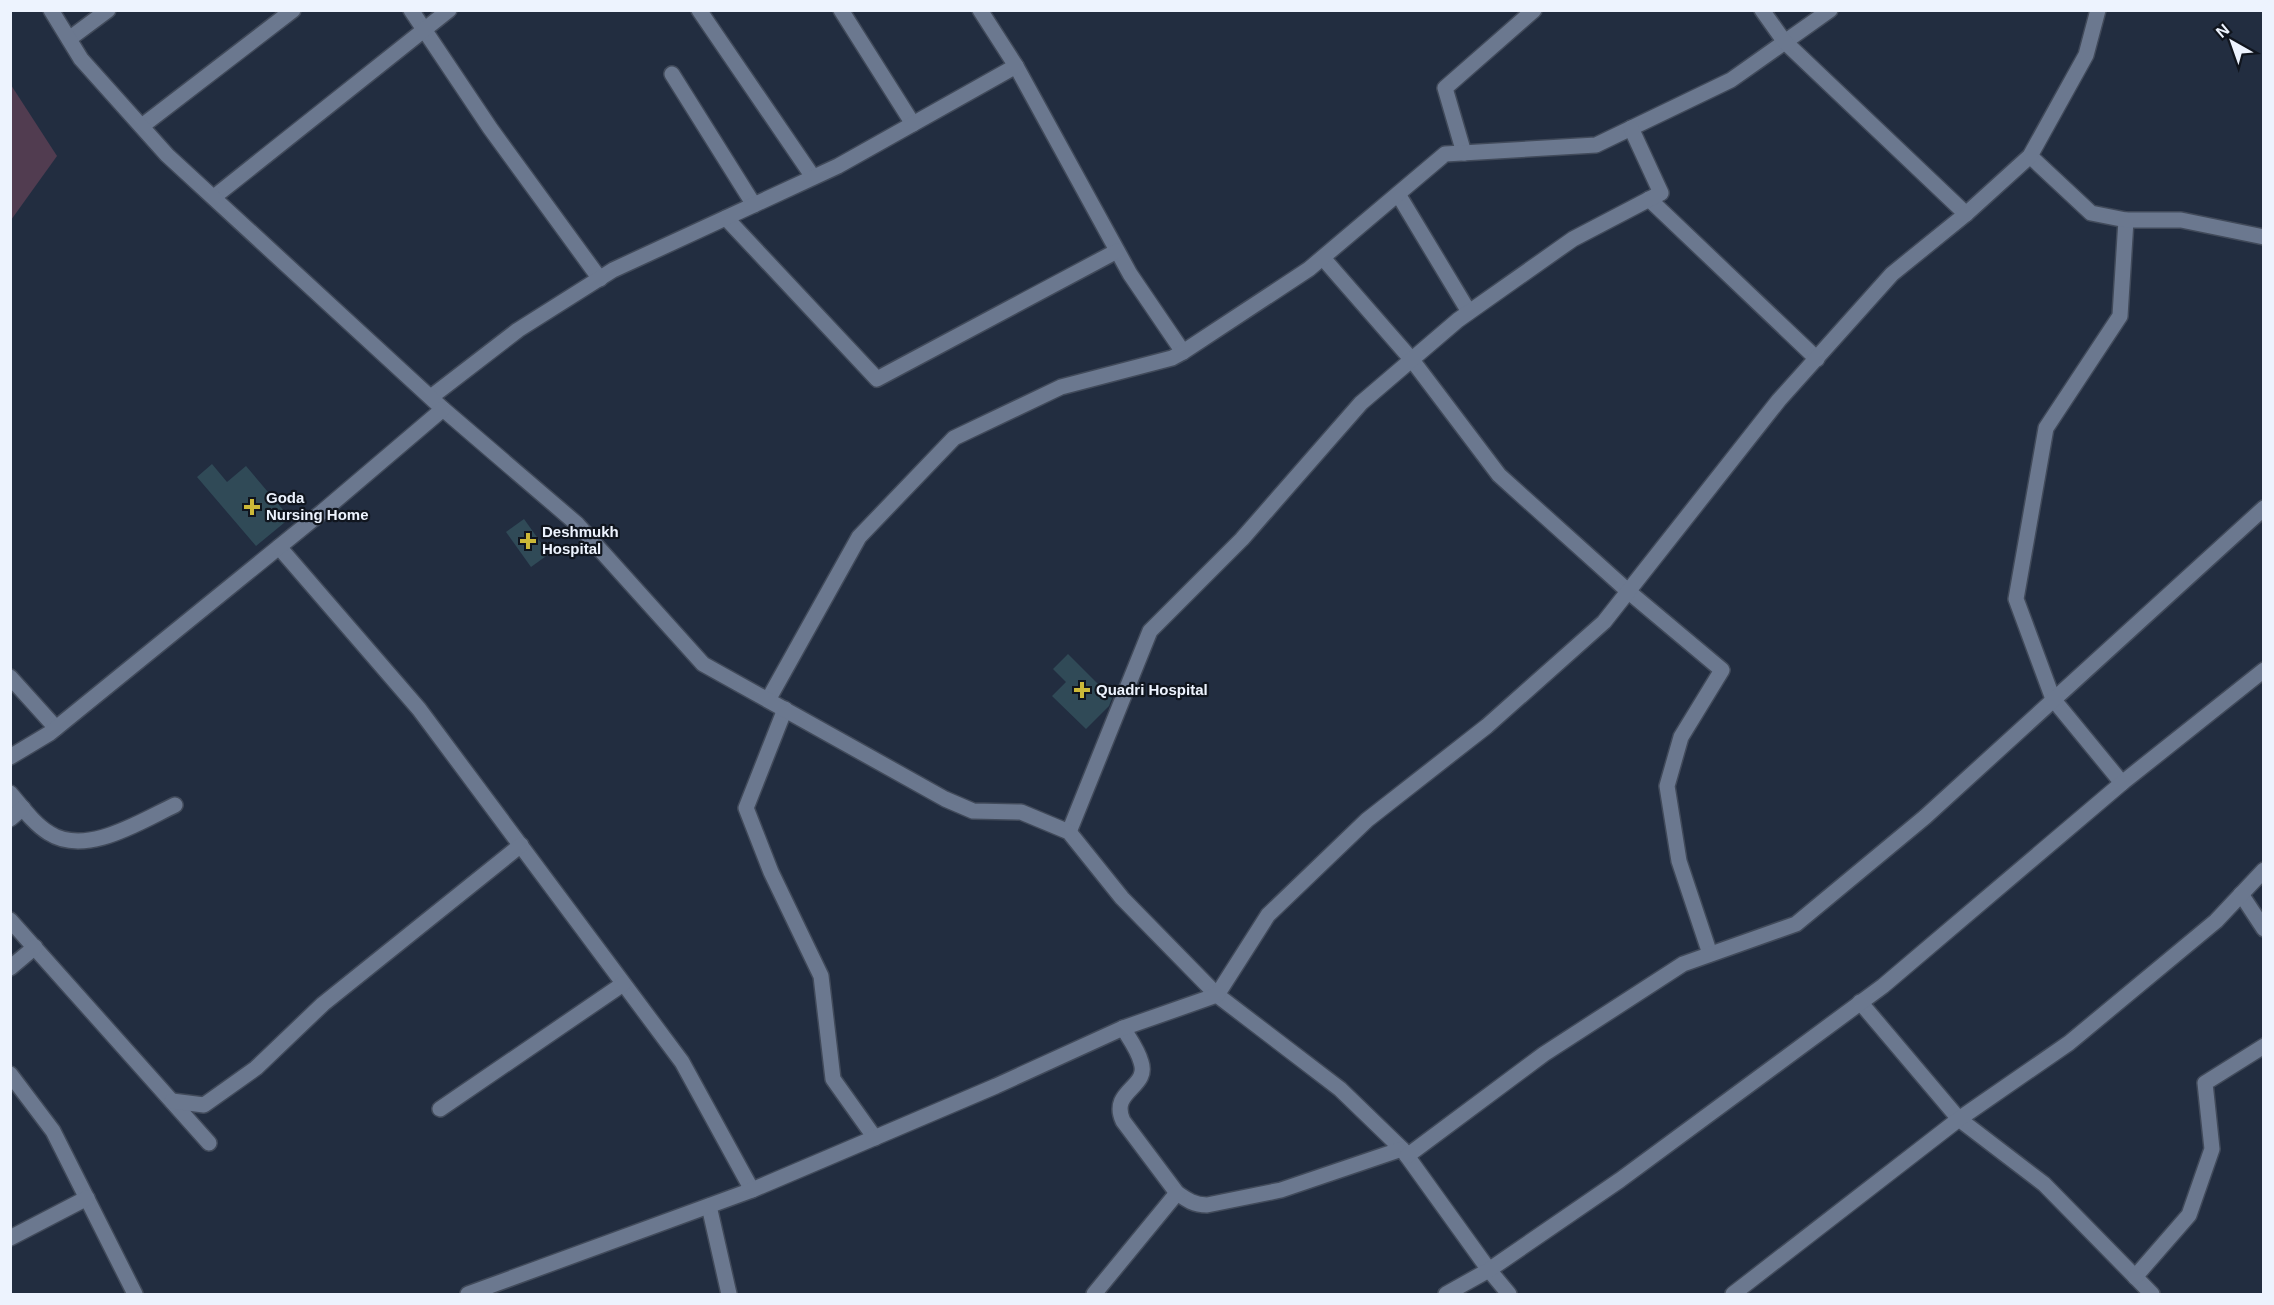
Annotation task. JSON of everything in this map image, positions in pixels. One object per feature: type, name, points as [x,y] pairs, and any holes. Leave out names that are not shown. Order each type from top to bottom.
[{"type":"street","points":[[51,10],[81,59],[167,155],[443,409],[577,524],[703,664],[945,799],[973,811],[1021,812],[1069,832],[1122,898],[1217,995],[1340,1089],[1405,1153],[1489,1270],[1509,1294]]},
{"type":"street","points":[[69,39],[108,10]]},
{"type":"street","points":[[142,126],[293,10]]},
{"type":"street","points":[[411,10],[490,128],[600,279]]},
{"type":"street","points":[[214,197],[449,10]]},
{"type":"street","points":[[699,10],[813,177]]},
{"type":"street","points":[[841,10],[913,124]]},
{"type":"street","points":[[980,10],[1016,66],[1136,285],[1183,352]]},
{"type":"street","points":[[1464,153],[1444,88],[1534,10]]},
{"type":"street","points":[[1762,10],[1784,41],[1966,214]]},
{"type":"street","points":[[768,700],[859,537],[954,438],[1061,387],[1172,358],[1183,352],[1309,269],[1445,154],[1596,145],[1731,80],[1830,10]]},
{"type":"street","points":[[468,1294],[752,1190],[996,1086],[1123,1028],[1217,995],[1268,915],[1367,820],[1487,726],[1604,622],[1779,400],[1892,274],[1966,214],[2030,156],[2086,55],[2098,10]]},
{"type":"street","points":[[431,397],[518,330],[614,270],[813,177],[1016,66]]},
{"type":"street","points":[[672,74],[754,205]]},
{"type":"street","points":[[1069,832],[1150,631],[1242,539],[1361,403],[1469,312],[1573,239],[1661,193],[1631,128]]},
{"type":"street","points":[[2030,156],[2091,213],[2126,220],[2181,220],[2264,237]]},
{"type":"street","points":[[1398,194],[1469,312]]},
{"type":"street","points":[[1649,199],[1816,359]]},
{"type":"street","points":[[726,218],[877,379],[1117,251]]},
{"type":"street","points":[[2122,783],[2053,699],[2016,599],[2046,428],[2120,316],[2126,220]]},
{"type":"street","points":[[1323,258],[1412,360],[1499,475],[1629,592],[1722,670],[1681,737],[1667,786],[1679,861],[1710,954]]},
{"type":"street","points":[[10,757],[56,728],[279,547],[443,409]]},
{"type":"street","points":[[1123,1028],[1142,1062],[1142,1071],[1139,1080],[1119,1103],[1119,1112],[1123,1121],[1177,1192],[1188,1201],[1198,1205],[1207,1205],[1281,1190],[1405,1153],[1544,1054],[1683,964],[1796,924],[1925,817],[2264,508]]},
{"type":"street","points":[[279,547],[419,709],[682,1062],[752,1190]]},
{"type":"street","points":[[1446,1294],[1489,1270],[1638,1167],[1892,978],[2122,783],[2264,670]]},
{"type":"street","points":[[10,676],[56,728]]},
{"type":"street","points":[[785,709],[746,808],[771,872],[821,976],[833,1079],[875,1138]]},
{"type":"street","points":[[10,793],[42,828],[57,837],[88,841],[102,838],[175,805]]},
{"type":"street","points":[[10,819],[23,807]]},
{"type":"street","points":[[172,1101],[204,1105],[256,1068],[322,1004],[520,845]]},
{"type":"street","points":[[1733,1294],[1959,1119],[2070,1042],[2216,921],[2264,870]]},
{"type":"street","points":[[2241,894],[2264,929]]},
{"type":"street","points":[[10,920],[209,1143]]},
{"type":"street","points":[[10,968],[35,947]]},
{"type":"street","points":[[440,1109],[623,984]]},
{"type":"street","points":[[1860,1002],[1959,1119],[2044,1184],[2152,1294]]},
{"type":"street","points":[[2135,1277],[2189,1215],[2212,1149],[2205,1083],[2264,1046]]},
{"type":"street","points":[[10,1074],[53,1131],[135,1294]]},
{"type":"street","points":[[1094,1294],[1177,1192]]},
{"type":"street","points":[[10,1238],[87,1198]]},
{"type":"street","points":[[709,1206],[729,1294]]},
{"type":"shaded area","points":[[11,85],[57,156],[11,220]]},
{"type":"building","points":[[212,464],[227,482],[246,466],[290,518],[256,546],[197,477]]},
{"type":"building","points":[[524,519],[549,554],[531,567],[506,532]]},
{"type":"building","points":[[1068,654],[1112,698],[1109,706],[1086,729],[1052,696],[1066,682],[1053,669]]},
{"type":"place","name":"Goda Nursing Home","points":[[252,507]]},
{"type":"place","name":"Deshmukh Hospital","points":[[528,541]]},
{"type":"place","name":"Quadri Hospital","points":[[1082,690]]}]
